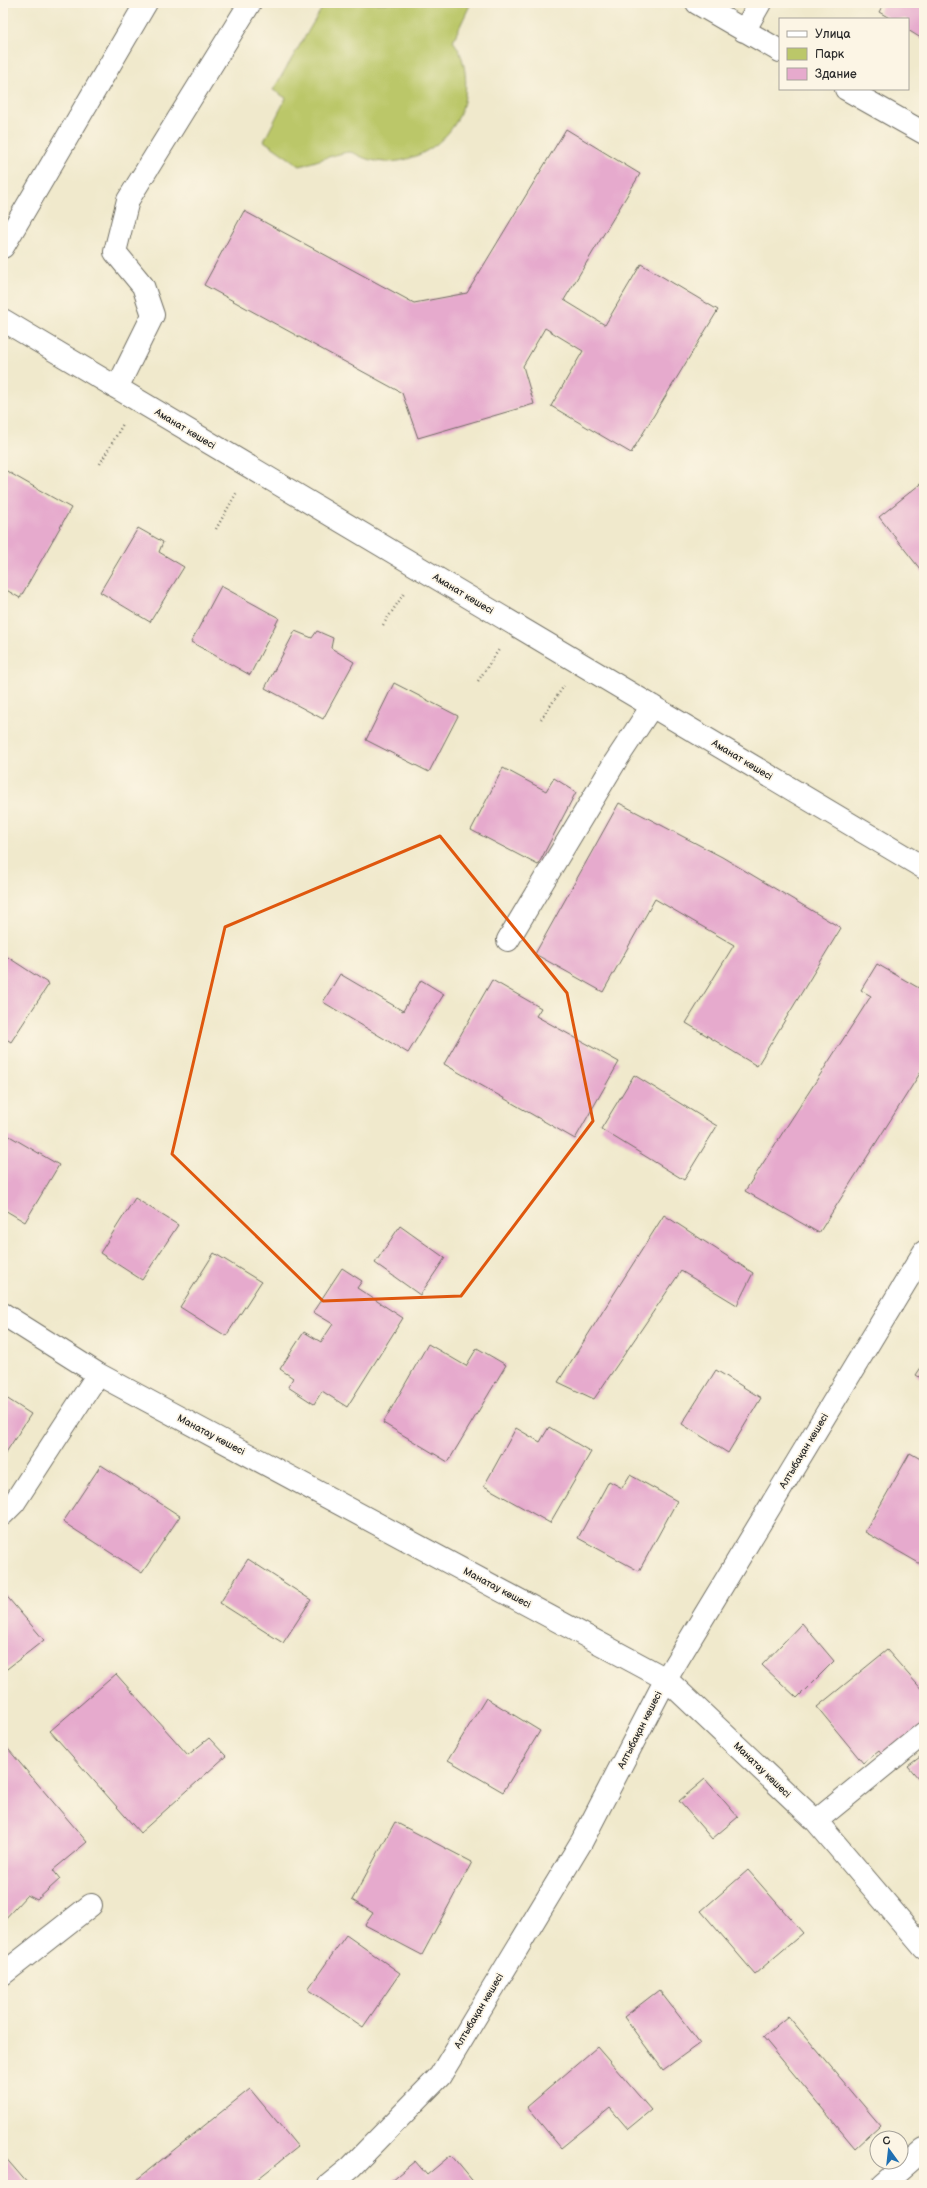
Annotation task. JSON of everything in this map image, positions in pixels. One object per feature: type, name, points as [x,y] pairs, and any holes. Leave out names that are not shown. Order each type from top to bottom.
[{"type":"street","points":[[3,247],[146,3]]},
{"type":"street","points":[[117,388],[153,315],[143,286],[115,252],[128,200],[250,3]]},
{"type":"street","points":[[697,3],[779,50]]},
{"type":"street","points":[[744,31],[760,3]]},
{"type":"street","points":[[848,90],[924,133]]},
{"type":"street","name":"Аманат көшесі","points":[[3,320],[924,868]]},
{"type":"street","points":[[508,940],[615,762],[652,706]]},
{"type":"street","name":"Алтыбақан көшесі","points":[[329,2185],[351,2167],[440,2076],[582,1841],[666,1679],[924,1252]]},
{"type":"street","name":"Манатау көшесі","points":[[3,1314],[98,1374],[666,1679],[816,1822],[924,1948]]},
{"type":"street","points":[[3,1514],[14,1503],[98,1374]]},
{"type":"street","points":[[816,1822],[924,1733]]},
{"type":"street","points":[[3,1974],[91,1905]]},
{"type":"street","points":[[883,2185],[924,2149]]},
{"type":"path","points":[[100,464],[138,400]]},
{"type":"path","points":[[216,530],[251,468]]},
{"type":"path","points":[[383,625],[421,569]]},
{"type":"path","points":[[478,681],[515,625]]},
{"type":"path","points":[[541,719],[580,664]]},
{"type":"highlighted area","points":[[440,836],[567,993],[593,1121],[461,1296],[323,1301],[172,1154],[225,927]]},
{"type":"green space","points":[[325,3],[471,3],[453,41],[463,60],[466,82],[462,109],[456,122],[448,133],[438,142],[415,156],[402,160],[388,162],[375,161],[354,153],[346,152],[300,166],[264,141],[286,98],[273,90]]},
{"type":"building","points":[[884,3],[924,3],[924,40],[909,31],[909,18],[889,18],[879,12]]},
{"type":"building","points":[[566,129],[640,174],[564,300],[605,325],[641,264],[718,310],[631,453],[551,406],[583,351],[545,328],[523,366],[534,404],[418,438],[402,393],[204,285],[244,211],[414,303],[467,293]]},
{"type":"building","points":[[3,469],[71,508],[20,598],[3,588]]},
{"type":"building","points":[[924,481],[924,574],[879,517]]},
{"type":"building","points":[[138,528],[163,542],[159,552],[184,567],[150,622],[100,592]]},
{"type":"building","points":[[221,586],[279,618],[250,675],[191,642]]},
{"type":"building","points":[[295,631],[312,638],[317,631],[333,638],[331,648],[354,662],[323,719],[265,688]]},
{"type":"building","points":[[394,683],[458,716],[429,772],[366,740]]},
{"type":"building","points":[[503,768],[546,791],[554,778],[576,792],[538,865],[471,830]]},
{"type":"building","points":[[619,803],[722,857],[841,928],[757,1066],[686,1023],[734,945],[655,899],[603,992],[535,954]]},
{"type":"building","points":[[3,954],[49,984],[11,1042],[3,1037]]},
{"type":"building","points":[[877,964],[924,991],[924,1067],[819,1233],[745,1191],[871,996],[861,990]]},
{"type":"building","points":[[340,974],[403,1011],[421,980],[444,994],[408,1053],[323,1002]]},
{"type":"building","points":[[492,980],[541,1008],[536,1016],[619,1062],[575,1139],[444,1064]]},
{"type":"building","points":[[634,1075],[717,1126],[684,1180],[601,1129]]},
{"type":"building","points":[[6,1134],[59,1165],[25,1222],[3,1209],[3,1139]]},
{"type":"building","points":[[135,1198],[178,1225],[142,1280],[100,1253]]},
{"type":"building","points":[[664,1215],[753,1273],[737,1305],[681,1271],[594,1399],[558,1382]]},
{"type":"building","points":[[400,1226],[445,1258],[420,1295],[375,1263]]},
{"type":"building","points":[[214,1253],[261,1282],[226,1336],[180,1307]]},
{"type":"building","points":[[342,1268],[362,1281],[357,1288],[403,1318],[347,1407],[322,1391],[314,1404],[288,1387],[293,1378],[280,1369],[304,1332],[321,1342],[333,1324],[313,1312]]},
{"type":"building","points":[[428,1344],[466,1366],[477,1348],[506,1365],[448,1462],[383,1423]]},
{"type":"building","points":[[924,1363],[924,1380],[916,1375]]},
{"type":"building","points":[[716,1370],[761,1398],[728,1453],[682,1424]]},
{"type":"building","points":[[3,1396],[31,1414],[3,1457]]},
{"type":"building","points":[[549,1427],[591,1452],[550,1523],[484,1486],[516,1428],[540,1442]]},
{"type":"building","points":[[910,1453],[924,1461],[924,1566],[865,1532]]},
{"type":"building","points":[[101,1465],[180,1516],[142,1573],[63,1522]]},
{"type":"building","points":[[630,1475],[677,1501],[639,1571],[578,1538],[609,1481],[622,1488]]},
{"type":"building","points":[[248,1559],[311,1600],[283,1643],[220,1603]]},
{"type":"building","points":[[3,1592],[44,1640],[3,1672]]},
{"type":"building","points":[[802,1623],[834,1661],[797,1698],[762,1665]]},
{"type":"building","points":[[887,1650],[924,1692],[924,1727],[886,1759],[879,1750],[863,1763],[817,1707]]},
{"type":"building","points":[[116,1674],[188,1755],[209,1738],[226,1756],[140,1833],[50,1731]]},
{"type":"building","points":[[486,1698],[540,1731],[503,1792],[448,1760]]},
{"type":"building","points":[[3,1743],[87,1842],[53,1870],[60,1879],[37,1900],[27,1895],[3,1921]]},
{"type":"building","points":[[924,1754],[924,1785],[908,1766]]},
{"type":"building","points":[[705,1779],[738,1817],[712,1839],[679,1801]]},
{"type":"building","points":[[395,1822],[472,1862],[422,1955],[365,1925],[373,1913],[352,1900]]},
{"type":"building","points":[[748,1870],[803,1933],[755,1974],[701,1911]]},
{"type":"building","points":[[346,1935],[400,1973],[363,2027],[308,1989]]},
{"type":"building","points":[[659,1990],[700,2043],[663,2070],[624,2017]]},
{"type":"building","points":[[788,2016],[880,2125],[875,2130],[869,2130],[869,2135],[855,2148],[763,2037]]},
{"type":"building","points":[[597,2047],[651,2110],[628,2129],[610,2108],[561,2148],[527,2107]]},
{"type":"building","points":[[250,2089],[298,2147],[250,2185],[130,2185]]},
{"type":"building","points":[[3,2155],[29,2185],[3,2185]]},
{"type":"building","points":[[451,2155],[476,2185],[386,2185],[415,2161],[427,2175]]}]
